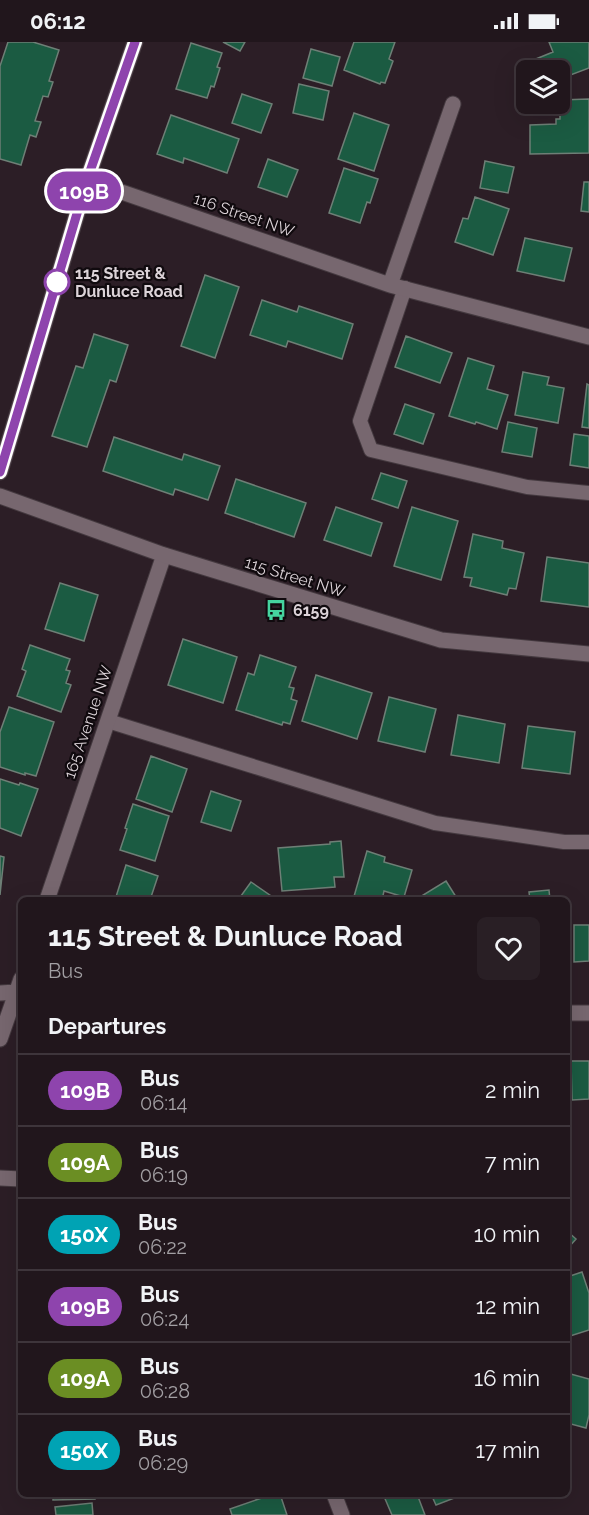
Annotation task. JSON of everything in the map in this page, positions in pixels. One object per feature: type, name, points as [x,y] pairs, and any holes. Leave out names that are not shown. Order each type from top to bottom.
[{"type":"street","points":[[0,471],[87,180],[135,42]]},
{"type":"street","points":[[398,287],[453,104]]},
{"type":"street","name":"116 Street NW","points":[[87,180],[398,287],[589,337]]},
{"type":"street","name":"115 Street NW","points":[[0,496],[164,555],[441,640],[589,654]]},
{"type":"street","name":"165 Avenue NW","points":[[48,897],[164,555]]},
{"type":"street","points":[[0,993],[18,986]]},
{"type":"street","points":[[0,1039],[18,989]]},
{"type":"street","points":[[570,1013],[589,1013]]},
{"type":"street","points":[[0,1178],[18,1179]]},
{"type":"street","points":[[335,1497],[342,1515]]},
{"type":"lane","points":[[398,287],[360,421],[371,450],[527,487],[589,493]]},
{"type":"lane","points":[[108,721],[435,823],[564,842],[589,842]]},
{"type":"building","points":[[8,42],[33,42],[59,50],[49,81],[53,82],[48,97],[43,96],[35,121],[41,122],[36,137],[30,135],[21,165],[0,159],[0,66]]},
{"type":"building","points":[[223,42],[245,42],[240,51]]},
{"type":"building","points":[[354,42],[395,42],[389,59],[393,61],[385,83],[380,84],[344,70]]},
{"type":"building","points":[[549,42],[589,42],[589,68],[570,75],[570,60],[533,60],[553,52]]},
{"type":"building","points":[[191,43],[222,53],[214,87],[211,86],[207,98],[176,89]]},
{"type":"building","points":[[311,49],[340,57],[332,86],[303,78]]},
{"type":"building","points":[[299,84],[329,91],[323,120],[293,113]]},
{"type":"building","points":[[242,94],[272,104],[261,133],[232,123]]},
{"type":"building","points":[[589,99],[589,153],[530,154],[530,125],[556,124],[556,119],[560,119],[560,114],[570,114],[570,100]]},
{"type":"building","points":[[354,113],[389,125],[374,171],[338,159]]},
{"type":"building","points":[[171,115],[239,139],[227,173],[184,158],[183,163],[157,154]]},
{"type":"building","points":[[268,159],[298,170],[287,197],[258,187]]},
{"type":"building","points":[[485,161],[514,167],[508,193],[480,188]]},
{"type":"building","points":[[344,168],[378,179],[360,223],[329,213]]},
{"type":"building","points":[[584,182],[589,182],[589,212],[581,211]]},
{"type":"building","points":[[475,197],[509,209],[493,255],[455,242],[463,218],[468,219]]},
{"type":"building","points":[[525,238],[572,248],[564,281],[517,271]]},
{"type":"building","points":[[205,275],[239,287],[215,358],[181,346]]},
{"type":"building","points":[[262,300],[297,312],[299,306],[353,324],[342,359],[288,341],[286,347],[250,335]]},
{"type":"building","points":[[94,334],[128,345],[116,382],[110,380],[87,447],[52,436],[76,366],[83,368]]},
{"type":"building","points":[[406,336],[452,353],[440,383],[395,367]]},
{"type":"building","points":[[468,358],[494,366],[487,389],[508,395],[497,429],[449,416]]},
{"type":"building","points":[[523,372],[549,377],[547,385],[564,388],[558,423],[515,415]]},
{"type":"building","points":[[587,384],[589,385],[589,428],[582,427]]},
{"type":"building","points":[[405,404],[434,414],[423,444],[394,434]]},
{"type":"building","points":[[508,422],[537,428],[532,457],[502,452]]},
{"type":"building","points":[[574,434],[589,436],[589,468],[570,465]]},
{"type":"building","points":[[114,437],[182,460],[184,454],[220,466],[208,500],[175,489],[173,495],[103,471]]},
{"type":"building","points":[[381,473],[407,481],[398,508],[372,499]]},
{"type":"building","points":[[236,479],[306,503],[294,537],[225,513]]},
{"type":"building","points":[[336,507],[382,523],[371,556],[324,540]]},
{"type":"building","points":[[412,507],[458,521],[441,580],[394,566]]},
{"type":"building","points":[[473,534],[503,541],[502,548],[524,553],[516,589],[509,588],[507,595],[470,586],[472,578],[464,577]]},
{"type":"building","points":[[547,557],[589,563],[589,607],[541,601]]},
{"type":"building","points":[[60,583],[98,595],[84,641],[45,629]]},
{"type":"building","points":[[183,639],[237,657],[223,703],[168,685]]},
{"type":"building","points":[[30,645],[70,659],[66,670],[70,671],[66,683],[71,685],[61,712],[17,696],[26,671],[22,669]]},
{"type":"building","points":[[260,655],[296,667],[289,687],[294,688],[291,699],[297,701],[290,724],[283,722],[282,725],[236,710],[248,673],[254,675]]},
{"type":"building","points":[[316,675],[372,693],[357,739],[302,721]]},
{"type":"building","points":[[389,697],[436,709],[425,752],[378,741]]},
{"type":"building","points":[[9,707],[54,722],[36,776],[0,767],[0,732]]},
{"type":"building","points":[[458,715],[505,724],[499,763],[451,755]]},
{"type":"building","points":[[528,726],[575,732],[570,774],[522,768]]},
{"type":"building","points":[[151,756],[187,769],[172,812],[136,799]]},
{"type":"building","points":[[0,779],[38,789],[21,836],[0,828]]},
{"type":"building","points":[[211,791],[241,801],[231,831],[201,822]]},
{"type":"building","points":[[133,804],[169,816],[155,861],[120,850]]},
{"type":"building","points":[[341,841],[344,877],[334,877],[335,887],[282,891],[278,848]]},
{"type":"building","points":[[367,851],[385,857],[384,862],[412,870],[404,897],[384,891],[383,897],[354,897]]},
{"type":"building","points":[[0,856],[4,857],[0,895]]},
{"type":"building","points":[[126,865],[158,876],[151,897],[116,897]]},
{"type":"building","points":[[446,881],[456,897],[420,897]]},
{"type":"building","points":[[251,882],[273,897],[240,897]]},
{"type":"building","points":[[549,890],[550,897],[530,897],[529,892]]},
{"type":"building","points":[[574,925],[589,925],[589,961],[574,962]]},
{"type":"building","points":[[571,1061],[589,1061],[589,1099],[572,1100]]},
{"type":"building","points":[[570,1234],[576,1239],[570,1246]]},
{"type":"building","points":[[582,1272],[589,1293],[589,1330],[570,1336],[570,1276]]},
{"type":"building","points":[[570,1374],[589,1379],[589,1415],[586,1428],[570,1424]]},
{"type":"building","points":[[53,1497],[95,1497],[95,1499],[53,1500]]},
{"type":"building","points":[[264,1497],[281,1497],[287,1515],[232,1515],[230,1509]]},
{"type":"building","points":[[384,1497],[418,1497],[425,1515],[392,1515]]},
{"type":"building","points":[[432,1497],[457,1497],[436,1505]]},
{"type":"building","points":[[92,1503],[93,1515],[56,1515],[55,1507]]},
{"type":"bus line","name":"109B","points":[[0,472],[87,180],[135,42]]},
{"type":"place","name":"115 Street & Dunluce Road","points":[[57,282]]},
{"type":"place","name":"6159","points":[[276,610]]}]
